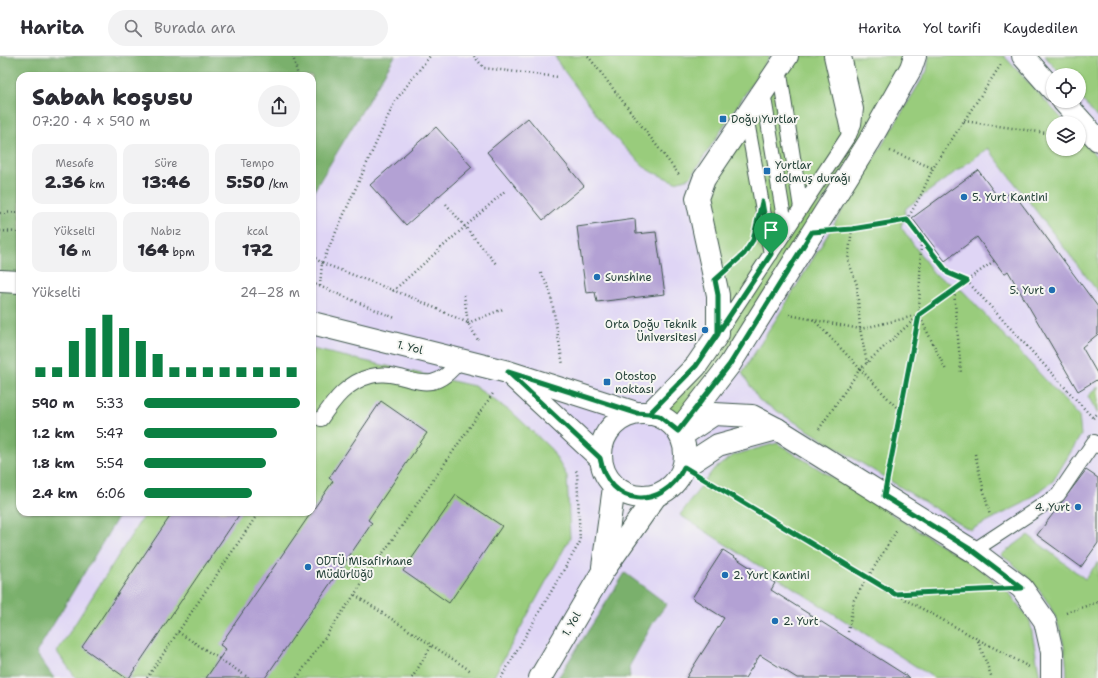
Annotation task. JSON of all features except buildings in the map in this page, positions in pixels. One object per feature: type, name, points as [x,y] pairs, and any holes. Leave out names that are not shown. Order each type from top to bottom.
[{"type":"street","points":[[680,434],[730,364],[869,142],[911,68],[915,56]]},
{"type":"street","points":[[1023,56],[1046,82]]},
{"type":"street","points":[[642,413],[696,366],[718,334],[718,295],[697,198],[704,179],[783,62]]},
{"type":"street","points":[[1069,108],[1098,140]]},
{"type":"street","points":[[0,281],[16,282]]},
{"type":"street","name":"1. Yol","points":[[316,324],[508,372],[642,413]]},
{"type":"street","points":[[508,372],[600,458]]},
{"type":"street","points":[[642,413],[659,416],[680,434],[685,454],[684,467],[678,480],[667,490],[654,497],[640,498],[626,495],[614,487],[604,474],[600,458],[601,446],[606,434],[614,424],[624,417],[642,413]]},
{"type":"street","points":[[680,434],[714,414],[752,416],[777,428],[973,551],[1022,588],[1045,620],[1052,652],[1043,674]]},
{"type":"street","points":[[684,467],[718,445],[777,428]]},
{"type":"street","points":[[603,571],[614,487]]},
{"type":"street","name":"1. Yol","points":[[540,678],[603,571],[654,497]]},
{"type":"lane","points":[[831,56],[849,135]]},
{"type":"lane","points":[[718,334],[849,135],[854,124],[856,109],[844,56]]},
{"type":"lane","points":[[783,62],[801,208]]},
{"type":"lane","points":[[763,92],[786,230]]},
{"type":"lane","points":[[746,116],[771,254]]},
{"type":"lane","points":[[321,419],[338,396],[352,383],[371,376],[391,376],[417,382],[434,382],[450,373],[460,360]]},
{"type":"lane","points":[[973,551],[1058,495],[1094,442],[1098,446]]},
{"type":"path","points":[[293,56],[297,72]]},
{"type":"path","points":[[320,286],[322,263],[395,102],[430,56]]},
{"type":"path","points":[[474,56],[484,68],[558,77]]},
{"type":"path","points":[[588,56],[697,198]]},
{"type":"path","points":[[907,220],[922,193],[933,168],[1002,62]]},
{"type":"path","points":[[964,121],[1046,133]]},
{"type":"path","points":[[869,142],[933,168]]},
{"type":"path","points":[[393,291],[506,191]]},
{"type":"path","points":[[446,204],[497,265]]},
{"type":"path","points":[[0,213],[16,212]]},
{"type":"path","points":[[812,232],[852,229],[907,220]]},
{"type":"path","points":[[907,220],[948,273],[967,281],[1093,418]]},
{"type":"path","points":[[852,229],[848,260],[857,285],[860,329],[867,363]]},
{"type":"path","points":[[0,231],[16,232]]},
{"type":"path","points":[[884,496],[919,315],[921,238]]},
{"type":"path","points":[[715,280],[744,254],[753,240]]},
{"type":"path","points":[[316,259],[322,263],[468,323],[503,309]]},
{"type":"path","points":[[807,447],[860,369],[919,315],[994,261]]},
{"type":"path","points":[[541,273],[550,290],[563,366]]},
{"type":"path","points":[[316,284],[399,320]]},
{"type":"path","points":[[954,290],[961,372]]},
{"type":"path","points":[[464,295],[468,323],[481,346]]},
{"type":"path","points":[[763,310],[860,329],[919,315]]},
{"type":"path","points":[[919,315],[946,370]]},
{"type":"path","points":[[813,319],[901,411]]},
{"type":"path","points":[[297,678],[356,595],[508,372]]},
{"type":"path","points":[[976,454],[995,537]]},
{"type":"path","points":[[501,678],[580,542],[577,472],[573,466]]},
{"type":"path","points":[[684,467],[868,576],[895,594],[1043,674]]},
{"type":"path","points":[[848,632],[854,600],[909,511]]},
{"type":"path","points":[[147,678],[255,516]]},
{"type":"path","points":[[895,594],[1022,588]]},
{"type":"path","points":[[356,595],[471,671]]},
{"type":"path","points":[[1045,620],[1098,602]]},
{"type":"path","points":[[178,632],[249,678]]},
{"type":"path","points":[[978,640],[992,678]]},
{"type":"path","points":[[412,678],[432,645]]},
{"type":"shaded area","name":"Orta Doğu Teknik Üniversitesi","points":[[0,56],[1098,56],[1098,678],[0,678]]},
{"type":"green space","points":[[0,56],[395,56],[316,187],[316,72],[16,72],[16,516],[119,516],[36,653],[54,678],[0,678]]},
{"type":"green space","points":[[555,56],[770,56],[690,178],[675,182],[648,170],[611,134],[559,64]]},
{"type":"green space","points":[[787,56],[915,56],[678,431],[659,416],[718,334],[697,198]]},
{"type":"green space","points":[[929,56],[1004,56],[1046,101],[1046,108],[1052,108],[1060,116],[1046,116],[1046,156],[1086,156],[1086,145],[1098,158],[1098,292],[988,148],[906,208],[901,227],[935,275],[963,291],[1079,416],[1081,435],[1053,481],[1024,503],[970,530],[759,400],[742,373],[927,71]]},
{"type":"green space","points":[[1045,56],[1098,56],[1098,119],[1086,104],[1086,68],[1055,68]]},
{"type":"green space","points":[[316,350],[474,386],[514,414],[551,449],[567,476],[570,538],[493,678],[76,678],[57,652],[143,516],[316,516]]},
{"type":"green space","points":[[1098,387],[1098,414],[1088,396]]},
{"type":"green space","points":[[777,443],[985,572],[1011,595],[1030,621],[1040,678],[934,678],[680,515],[713,470],[734,455]]},
{"type":"green space","points":[[1028,535],[1085,579],[1098,562],[1098,678],[1067,678],[1063,640],[1058,623],[1050,608],[1041,593],[1030,580],[1017,567],[1001,555]]},
{"type":"green space","points":[[625,573],[667,604],[654,621],[629,667],[630,678],[558,678]]},
{"type":"place","name":"Doğu Yurtlar","points":[[723,119]]},
{"type":"place","name":"Yurtlar dolmuş durağı","points":[[767,171]]},
{"type":"place","name":"5. Yurt Kantini","points":[[964,197]]},
{"type":"place","name":"Sunshine","points":[[597,277]]},
{"type":"place","name":"5. Yurt","points":[[1052,290]]},
{"type":"place","name":"Orta Doğu Teknik Üniversitesi","points":[[705,330]]},
{"type":"place","name":"Otostop noktası","points":[[607,382]]},
{"type":"place","name":"4. Yurt","points":[[1078,507]]},
{"type":"place","name":"ODTÜ Misafirhane Müdürlüğü","points":[[308,567]]},
{"type":"place","name":"2. Yurt Kantini","points":[[725,575]]},
{"type":"place","name":"2. Yurt","points":[[775,621]]},
{"type":"route","points":[[771,254],[718,334],[696,366],[649,414],[636,413],[508,372],[600,458],[602,469],[607,479],[614,487],[626,495],[640,498],[654,497],[667,490],[678,480],[684,467],[868,576],[895,594],[1022,588],[973,551],[884,496],[919,315],[967,281],[948,273],[907,220],[852,229],[812,232],[730,364],[678,431],[659,416],[649,414],[672,390],[696,366],[718,334],[718,295],[715,280],[744,254],[753,240],[762,202],[771,254]]}]
